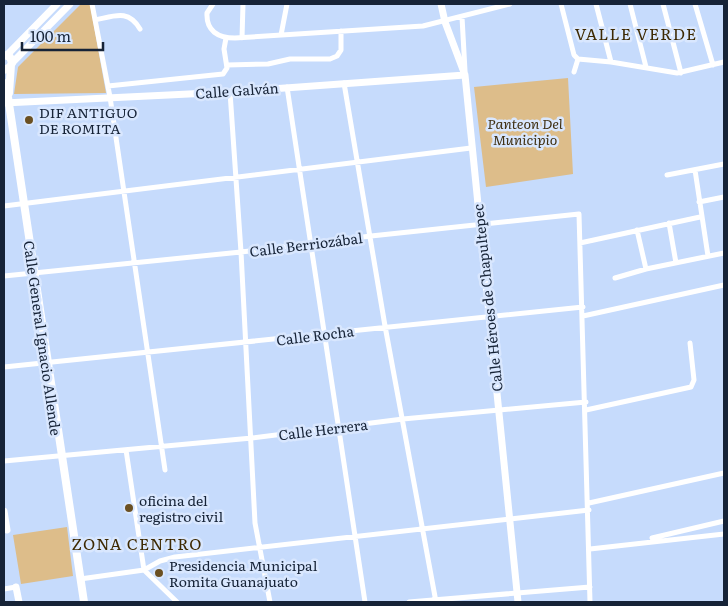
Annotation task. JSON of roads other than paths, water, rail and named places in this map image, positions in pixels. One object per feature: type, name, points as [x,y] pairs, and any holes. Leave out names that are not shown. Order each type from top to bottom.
[{"type":"main road","points":[[4,70],[12,64],[5,55]]},
{"type":"main road","name":"Calle General Ignacio Allende","points":[[7,101],[12,64]]},
{"type":"main road","name":"Calle General Ignacio Allende","points":[[4,83],[84,602]]},
{"type":"street","points":[[5,55],[57,4]]},
{"type":"street","points":[[12,64],[70,4]]},
{"type":"street","points":[[92,4],[110,98],[165,470]]},
{"type":"street","points":[[213,4],[206,13],[206,20],[214,33],[226,38],[423,26],[445,22],[491,6],[510,4]]},
{"type":"street","points":[[242,38],[243,4]]},
{"type":"street","points":[[281,35],[286,4]]},
{"type":"street","name":"Calle Héroes de Chapultepec","points":[[441,4],[445,22],[465,76],[518,602]]},
{"type":"street","points":[[561,4],[574,55],[578,59],[681,73],[724,62]]},
{"type":"street","points":[[596,4],[611,62]]},
{"type":"street","points":[[630,4],[646,67]]},
{"type":"street","points":[[663,4],[681,73]]},
{"type":"street","points":[[695,4],[713,65]]},
{"type":"street","points":[[95,20],[126,16],[134,20],[140,29]]},
{"type":"street","points":[[462,17],[465,76]]},
{"type":"street","points":[[227,66],[268,64],[290,58],[330,59],[341,50],[341,31]]},
{"type":"street","points":[[108,86],[220,75],[226,72],[227,66],[224,49],[226,38]]},
{"type":"street","points":[[574,72],[578,59]]},
{"type":"street","name":"Calle Galván","points":[[7,101],[230,92],[344,82],[465,76]]},
{"type":"street","points":[[344,82],[385,326],[436,601]]},
{"type":"street","points":[[287,87],[365,602]]},
{"type":"street","points":[[230,92],[242,252],[252,438],[254,516],[258,549],[270,602]]},
{"type":"street","points":[[4,206],[236,179],[358,161],[471,148]]},
{"type":"street","points":[[667,175],[724,164]]},
{"type":"street","points":[[695,170],[700,217],[708,256]]},
{"type":"street","points":[[699,202],[724,197]]},
{"type":"street","name":"Calle Berriozábal","points":[[4,276],[242,252],[579,214],[580,243]]},
{"type":"street","points":[[590,602],[586,402],[580,243],[700,217]]},
{"type":"street","points":[[670,223],[676,263]]},
{"type":"street","points":[[637,230],[646,269]]},
{"type":"street","points":[[615,278],[646,269],[724,253]]},
{"type":"street","points":[[583,316],[724,285]]},
{"type":"street","name":"Calle Rocha","points":[[4,367],[246,344],[385,326],[490,318],[582,307]]},
{"type":"street","points":[[586,410],[690,387],[694,380],[690,343]]},
{"type":"street","name":"Calle Herrera","points":[[4,460],[61,457],[252,438],[403,419],[586,402]]},
{"type":"street","points":[[126,450],[144,570],[177,602]]},
{"type":"street","points":[[588,503],[724,473]]},
{"type":"street","points":[[80,579],[144,570],[160,561],[175,557],[589,510]]},
{"type":"street","points":[[4,511],[5,531]]},
{"type":"street","points":[[634,543],[724,521]]},
{"type":"street","points":[[701,526],[703,536]]},
{"type":"street","points":[[590,549],[724,534]]},
{"type":"street","points":[[4,589],[16,587],[19,602]]},
{"type":"street","points":[[409,602],[590,587]]},
{"type":"place","name":"DIF ANTIGUO DE ROMITA","points":[[29,120]]},
{"type":"place","name":"oficina del registro civil","points":[[129,508]]},
{"type":"place","name":"Presidencia Municipal Romita Guanajuato","points":[[159,573]]},
{"type":"district","name":"VALLE VERDE","points":[[636,33]]},
{"type":"district","name":"ZONA CENTRO","points":[[137,543]]},
{"type":"park label","name":"Panteon Del Municipio","points":[[525,132]]}]
